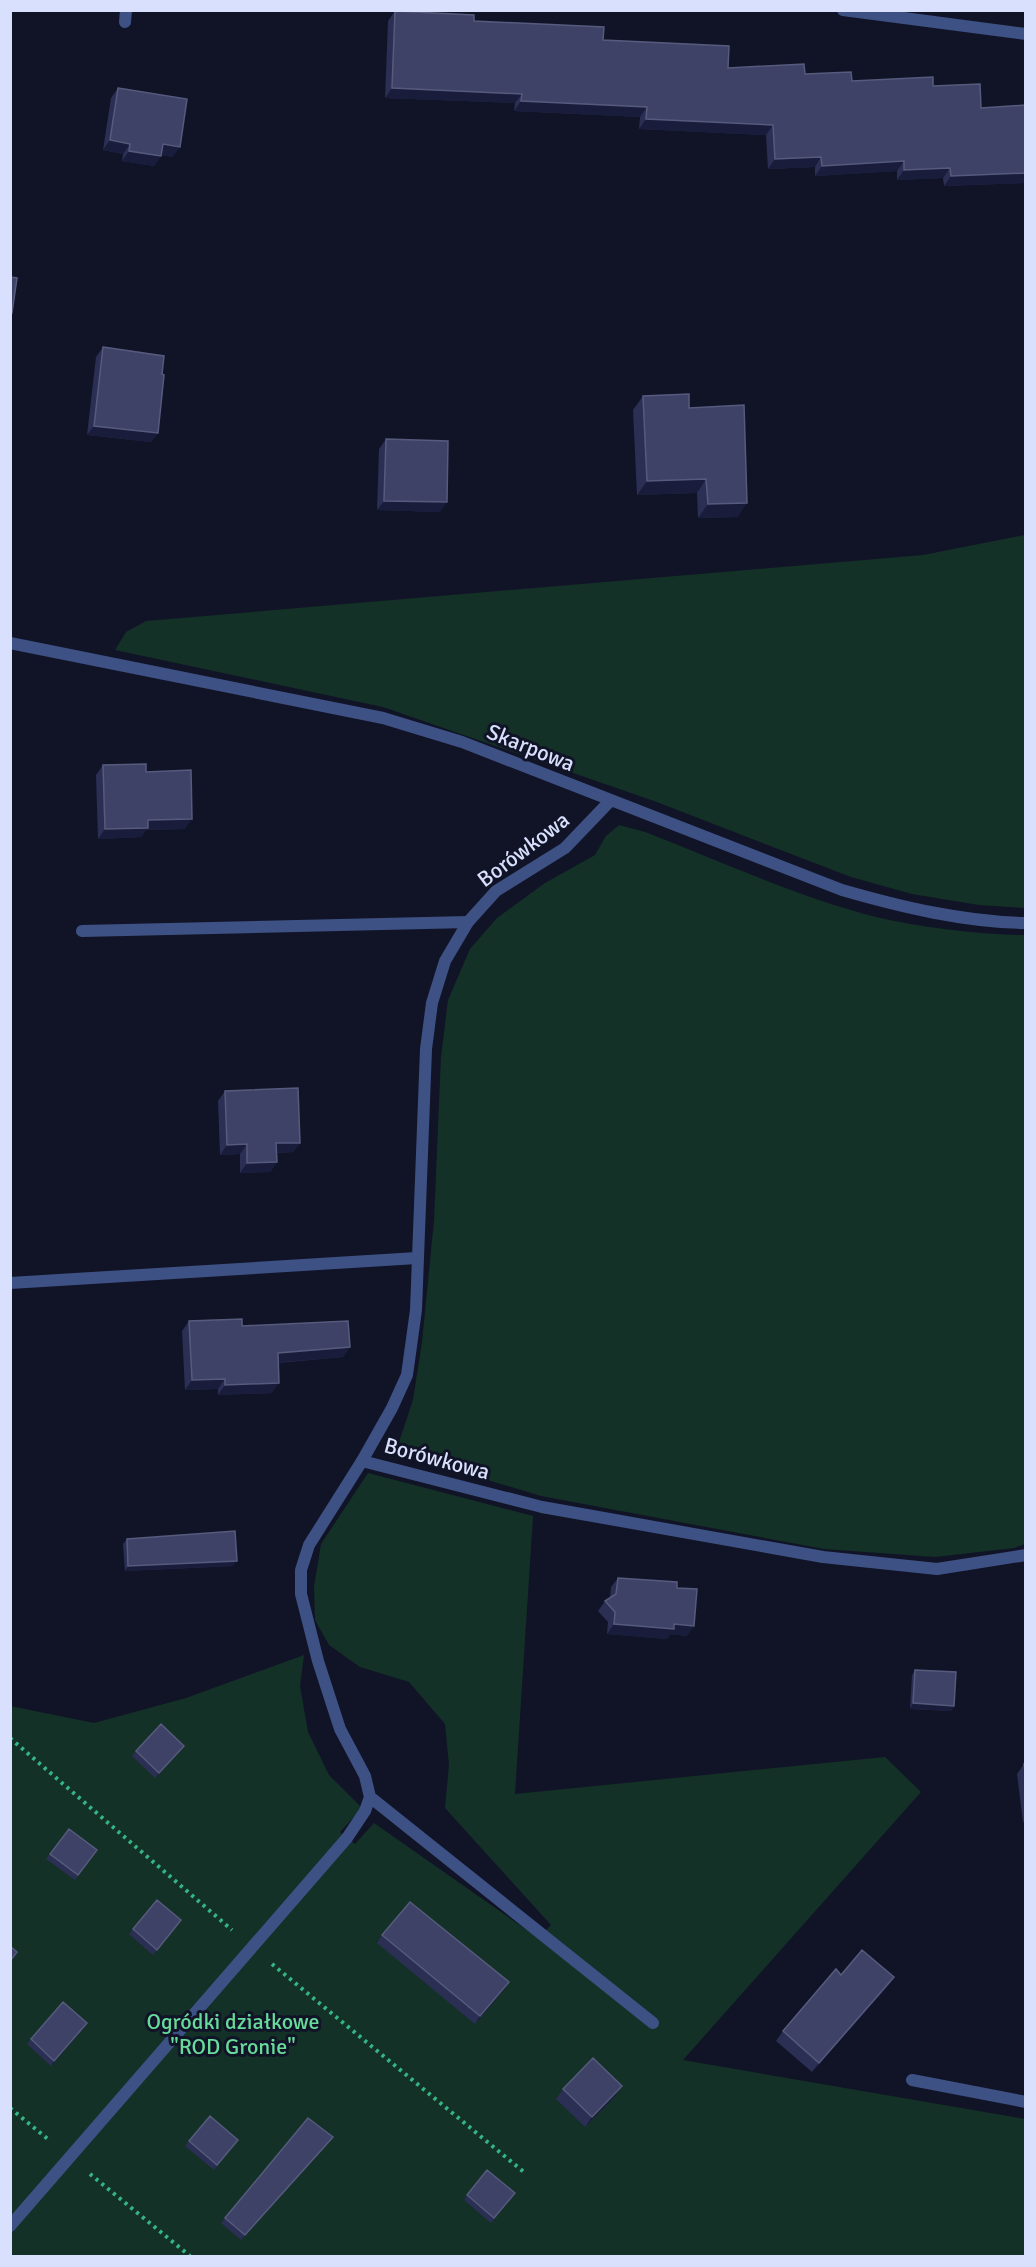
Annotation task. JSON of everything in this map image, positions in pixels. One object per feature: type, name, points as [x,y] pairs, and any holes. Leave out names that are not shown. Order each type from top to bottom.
[{"type":"street","points":[[843,10],[1026,34]]},
{"type":"street","name":"Skarpowa","points":[[10,643],[383,718],[462,742],[854,894],[899,906],[964,917],[1026,923]]},
{"type":"street","name":"Borówkowa","points":[[610,801],[565,848],[496,891],[468,922],[445,961],[432,1003],[426,1049],[416,1310],[407,1375],[392,1408],[362,1461],[542,1507],[823,1557],[937,1569],[1026,1555]]},
{"type":"street","points":[[82,931],[468,922]]},
{"type":"street","points":[[10,1283],[417,1258]]},
{"type":"street","points":[[10,2226],[347,1838],[365,1811],[370,1797],[365,1776],[340,1730],[318,1661],[301,1594],[301,1570],[309,1545],[362,1461]]},
{"type":"street","points":[[370,1797],[653,2023]]},
{"type":"street","points":[[912,2080],[1026,2102]]},
{"type":"path","points":[[10,2108],[190,2256]]},
{"type":"green space","points":[[1025,535],[1025,908],[979,905],[912,894],[851,877],[654,801],[383,707],[115,650],[126,632],[146,621],[923,555]]},
{"type":"green space","points":[[619,825],[645,832],[788,889],[876,917],[950,930],[1025,935],[1025,1544],[1014,1548],[935,1557],[824,1549],[541,1496],[408,1456],[398,1445],[413,1400],[422,1342],[434,1221],[441,1057],[448,1000],[470,949],[497,918],[545,883],[595,855],[606,836]]},
{"type":"green space","name":"Ogródki działkowe \"ROD Gronie\"","points":[[368,1473],[533,1516],[515,1794],[885,1757],[921,1792],[683,2060],[1025,2119],[1025,2256],[11,2256],[10,1706],[94,1723],[186,1698],[304,1655],[300,1686],[308,1732],[329,1775],[362,1808],[340,1832],[355,1844],[374,1823],[538,1938],[551,1925],[445,1808],[449,1765],[445,1724],[409,1682],[360,1667],[329,1645],[315,1620],[314,1587],[321,1544]]},
{"type":"building","points":[[395,11],[474,15],[474,21],[604,27],[603,40],[729,46],[728,68],[804,64],[805,74],[851,72],[852,81],[933,77],[933,86],[980,84],[981,108],[1026,105],[1026,173],[951,176],[950,168],[904,170],[904,161],[822,166],[821,157],[775,159],[773,125],[646,119],[647,107],[521,101],[522,94],[392,88]]},
{"type":"building","points":[[118,88],[187,99],[180,147],[163,144],[161,156],[129,151],[130,144],[110,140]]},
{"type":"building","points":[[10,277],[17,278],[12,313],[10,313]]},
{"type":"building","points":[[103,347],[164,356],[158,433],[94,426]]},
{"type":"building","points":[[689,394],[689,408],[744,405],[747,503],[708,504],[706,479],[647,481],[643,396]]},
{"type":"building","points":[[386,439],[448,441],[447,502],[384,501]]},
{"type":"building","points":[[146,764],[146,772],[191,770],[192,819],[148,820],[148,828],[105,829],[103,765]]},
{"type":"building","points":[[298,1088],[300,1143],[276,1143],[277,1162],[247,1163],[247,1144],[227,1145],[225,1091]]},
{"type":"building","points":[[242,1319],[242,1326],[348,1321],[350,1347],[278,1353],[279,1383],[225,1385],[225,1379],[192,1380],[189,1321]]},
{"type":"building","points":[[235,1531],[237,1561],[128,1566],[127,1539]]},
{"type":"building","points":[[618,1578],[677,1582],[677,1588],[697,1589],[694,1626],[674,1624],[674,1629],[614,1624],[615,1612],[605,1601],[616,1594]]},
{"type":"building","points":[[915,1670],[956,1672],[954,1706],[913,1703]]},
{"type":"building","points":[[161,1724],[184,1746],[159,1773],[136,1751]]},
{"type":"building","points":[[69,1829],[97,1850],[78,1875],[50,1854]]},
{"type":"building","points":[[157,1900],[181,1920],[157,1950],[133,1929]]},
{"type":"building","points":[[410,1902],[509,1982],[480,2016],[382,1935]]},
{"type":"building","points":[[10,1946],[17,1952],[10,1961]]},
{"type":"building","points":[[862,1950],[894,1977],[819,2063],[783,2031],[836,1969],[841,1975]]},
{"type":"building","points":[[63,2002],[87,2023],[54,2061],[31,2039]]},
{"type":"building","points":[[593,2058],[622,2086],[592,2117],[563,2089]]},
{"type":"building","points":[[210,2116],[238,2140],[217,2165],[189,2141]]},
{"type":"building","points":[[308,2118],[333,2137],[245,2235],[225,2218]]},
{"type":"building","points":[[487,2170],[515,2193],[494,2218],[467,2195]]}]
